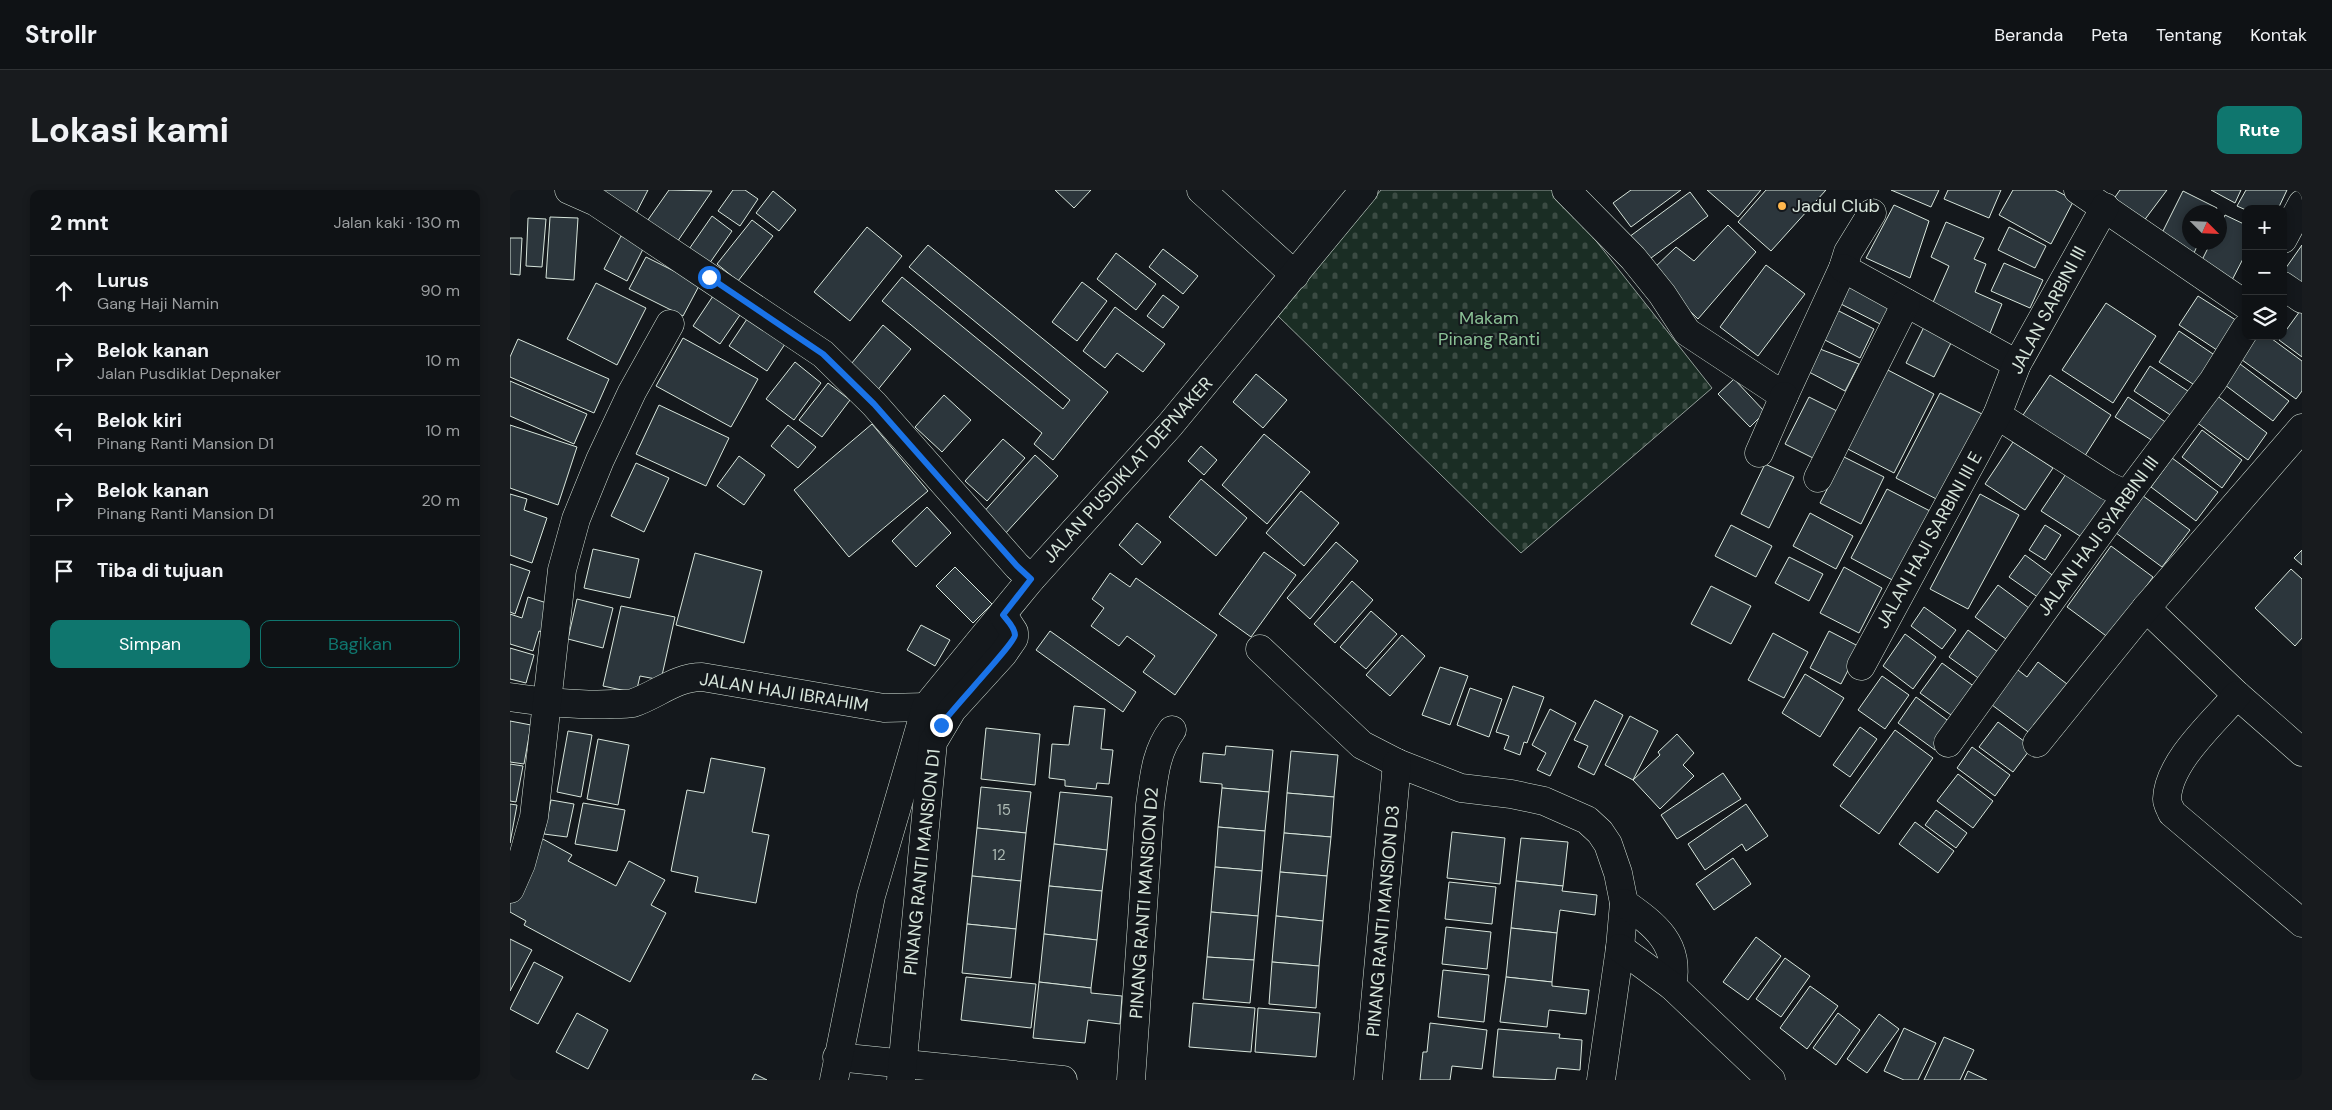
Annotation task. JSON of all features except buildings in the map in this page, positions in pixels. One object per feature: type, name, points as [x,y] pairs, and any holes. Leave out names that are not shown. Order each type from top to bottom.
[{"type":"street","points":[[569,190],[596,202],[823,354],[874,404],[1010,559],[1031,579]]},
{"type":"street","points":[[1201,190],[1294,277]]},
{"type":"street","name":"JALAN PUSDIKLAT DEPNAKER","points":[[836,1069],[871,896],[926,707],[1031,579],[1170,425],[1364,190]]},
{"type":"street","points":[[2078,190],[2242,302]]},
{"type":"street","points":[[1581,194],[1662,294],[1687,332],[1784,396]]},
{"type":"street","points":[[2287,232],[2302,204]]},
{"type":"street","name":"JALAN SARBINI III","points":[[1997,415],[2017,364],[2105,207]]},
{"type":"street","points":[[1759,452],[1843,268],[1848,252],[1872,213]]},
{"type":"street","points":[[1843,268],[2017,364]]},
{"type":"street","points":[[2287,289],[2302,299]]},
{"type":"street","points":[[1818,478],[1906,303]]},
{"type":"street","points":[[510,889],[521,864],[534,816],[562,570],[576,519],[600,460],[632,392],[670,324]]},
{"type":"street","name":"JALAN HAJI SYARBINI III","points":[[1948,743],[2127,495],[2213,381],[2242,334]]},
{"type":"street","points":[[1997,415],[2108,486],[2127,495]]},
{"type":"street","name":"JALAN HAJI SARBINI III E","points":[[1861,666],[1997,415]]},
{"type":"street","points":[[2037,743],[2146,608],[2302,428]]},
{"type":"street","points":[[2146,608],[2237,695],[2302,752]]},
{"type":"street","name":"PINANG RANTI MANSION D1","points":[[902,1072],[933,742],[952,710],[1003,654],[1014,638],[1014,632],[1003,615]]},
{"type":"street","points":[[1260,649],[1362,745],[1397,763],[1461,788],[1510,794],[1544,801],[1587,820],[1600,832],[1608,844],[1618,873],[1624,903],[1620,948],[1601,1080]]},
{"type":"street","name":"JALAN HAJI IBRAHIM","points":[[510,698],[548,703],[593,705],[632,703],[676,682],[692,677],[702,677],[884,708],[926,707]]},
{"type":"street","points":[[2237,695],[2185,754],[2169,785],[2166,801],[2172,813],[2302,923]]},
{"type":"street","name":"JALAN HAJI IBRAHIM","points":[[884,708],[914,745]]},
{"type":"street","name":"PINANG RANTI MANSION D2","points":[[1130,1080],[1150,805],[1156,764],[1163,742],[1172,730]]},
{"type":"street","name":"PINANG RANTI MANSION D3","points":[[1368,1080],[1397,763]]},
{"type":"street","points":[[1624,903],[1651,922],[1664,938],[1674,962],[1675,970],[1672,986]]},
{"type":"street","points":[[1620,948],[1672,986],[1771,1080]]},
{"type":"street","points":[[836,1069],[1063,1080]]},
{"type":"green space","name":"Makam Pinang Ranti","points":[[1381,190],[1556,190],[1712,388],[1521,553],[1277,315]]},
{"type":"place","name":"Jadul Club","points":[[1782,206]]},
{"type":"route","points":[[709,277],[823,354],[874,404],[1017,566],[1031,579],[1003,615],[1014,632],[1014,638],[1003,654],[968,691],[941,725]]}]
